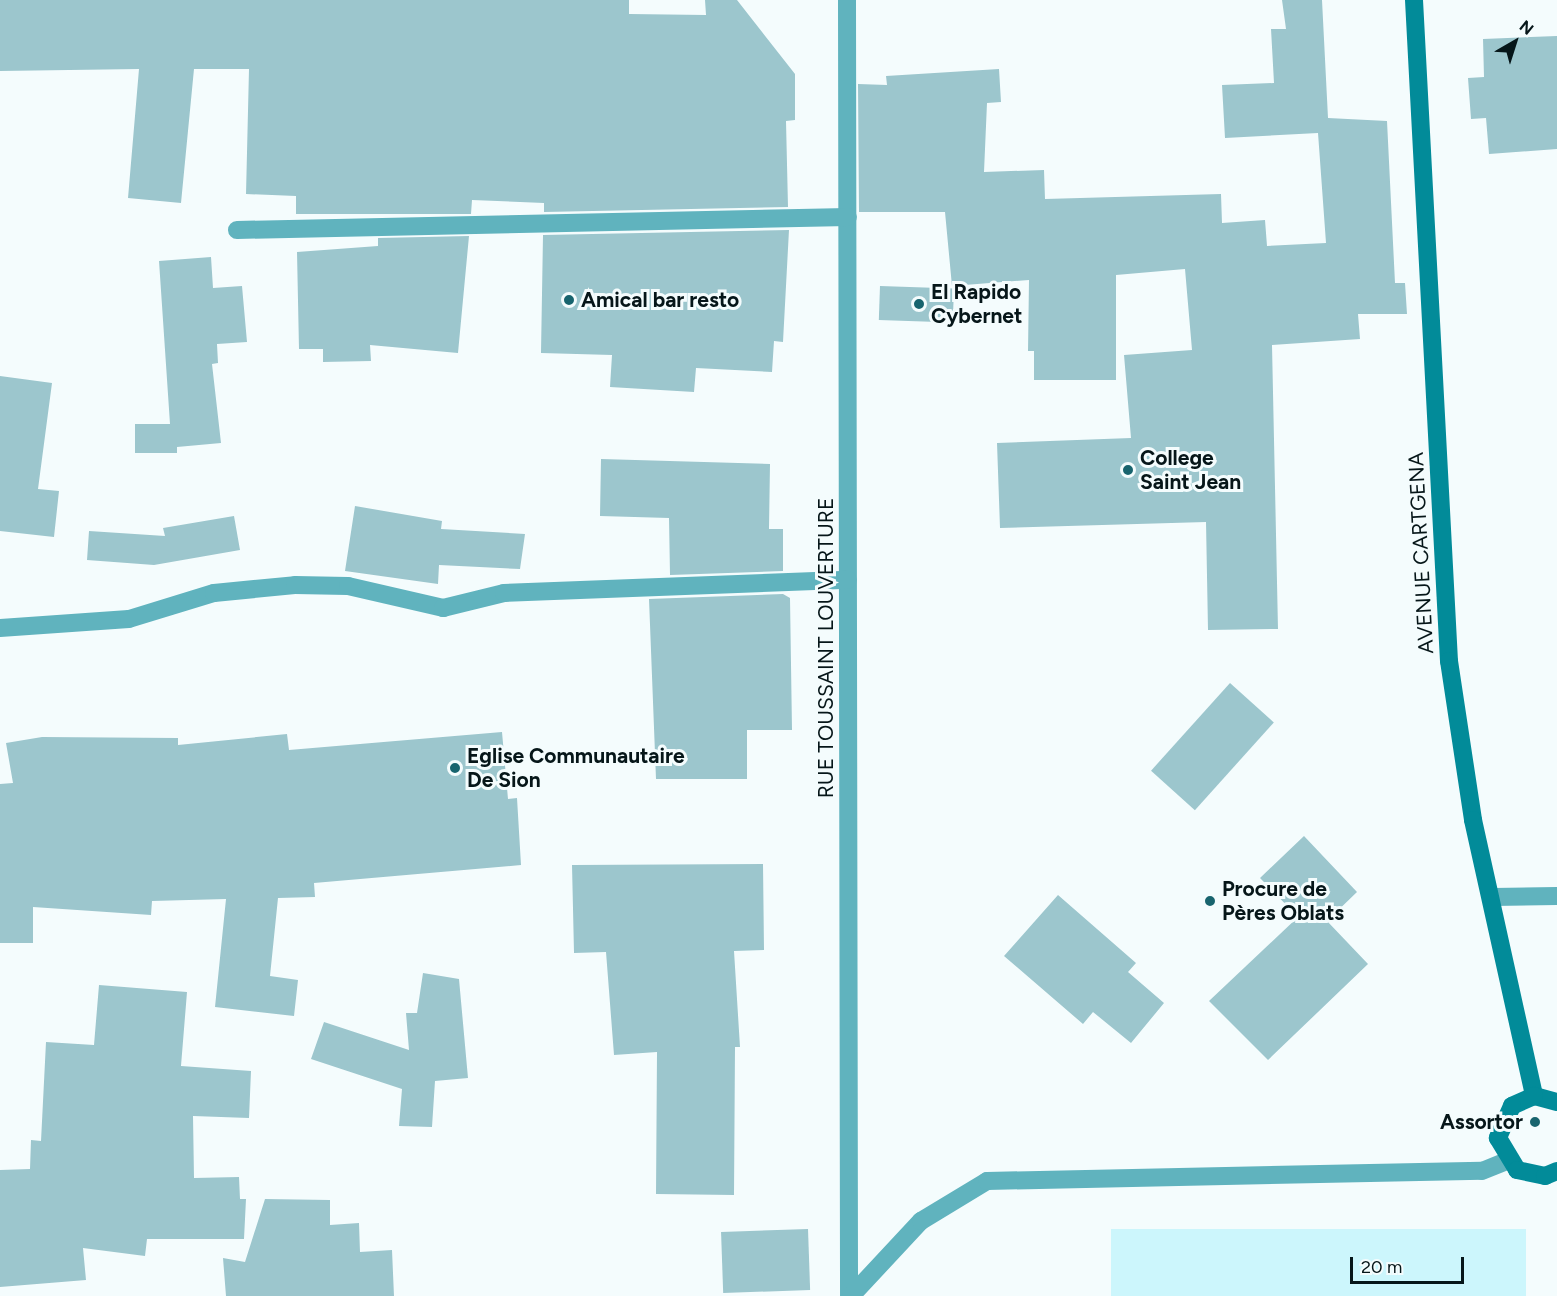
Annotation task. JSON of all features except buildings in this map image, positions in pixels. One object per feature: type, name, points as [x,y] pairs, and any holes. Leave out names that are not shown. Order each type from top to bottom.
[{"type":"street","name":"RUE TOUSSAINT LOUVERTURE","points":[[847,0],[850,1296]]},
{"type":"street","name":"AVENUE CARTGENA","points":[[1414,0],[1449,661],[1473,820],[1493,897],[1534,1096]]},
{"type":"street","points":[[237,230],[848,217]]},
{"type":"street","points":[[0,628],[129,619],[214,592],[295,585],[348,586],[443,608],[504,593],[848,579]]},
{"type":"street","points":[[1493,897],[1557,896]]},
{"type":"street","points":[[1557,1102],[1534,1096],[1512,1106],[1499,1126],[1507,1161],[1530,1175],[1557,1171]]},
{"type":"street","points":[[850,1296],[921,1221],[987,1181],[1482,1171],[1507,1161]]},
{"type":"shaded area","points":[[1111,1229],[1526,1229],[1526,1296],[1111,1296]]},
{"type":"place","name":"Amical bar resto","points":[[569,300]]},
{"type":"place","name":"El Rapido Cybernet","points":[[919,304]]},
{"type":"place","name":"College Saint Jean","points":[[1128,470]]},
{"type":"place","name":"Eglise Communautaire De Sion","points":[[455,768]]},
{"type":"place","name":"Procure de Pères Oblats","points":[[1210,901]]},
{"type":"place","name":"Assortor","points":[[1535,1122]]}]
